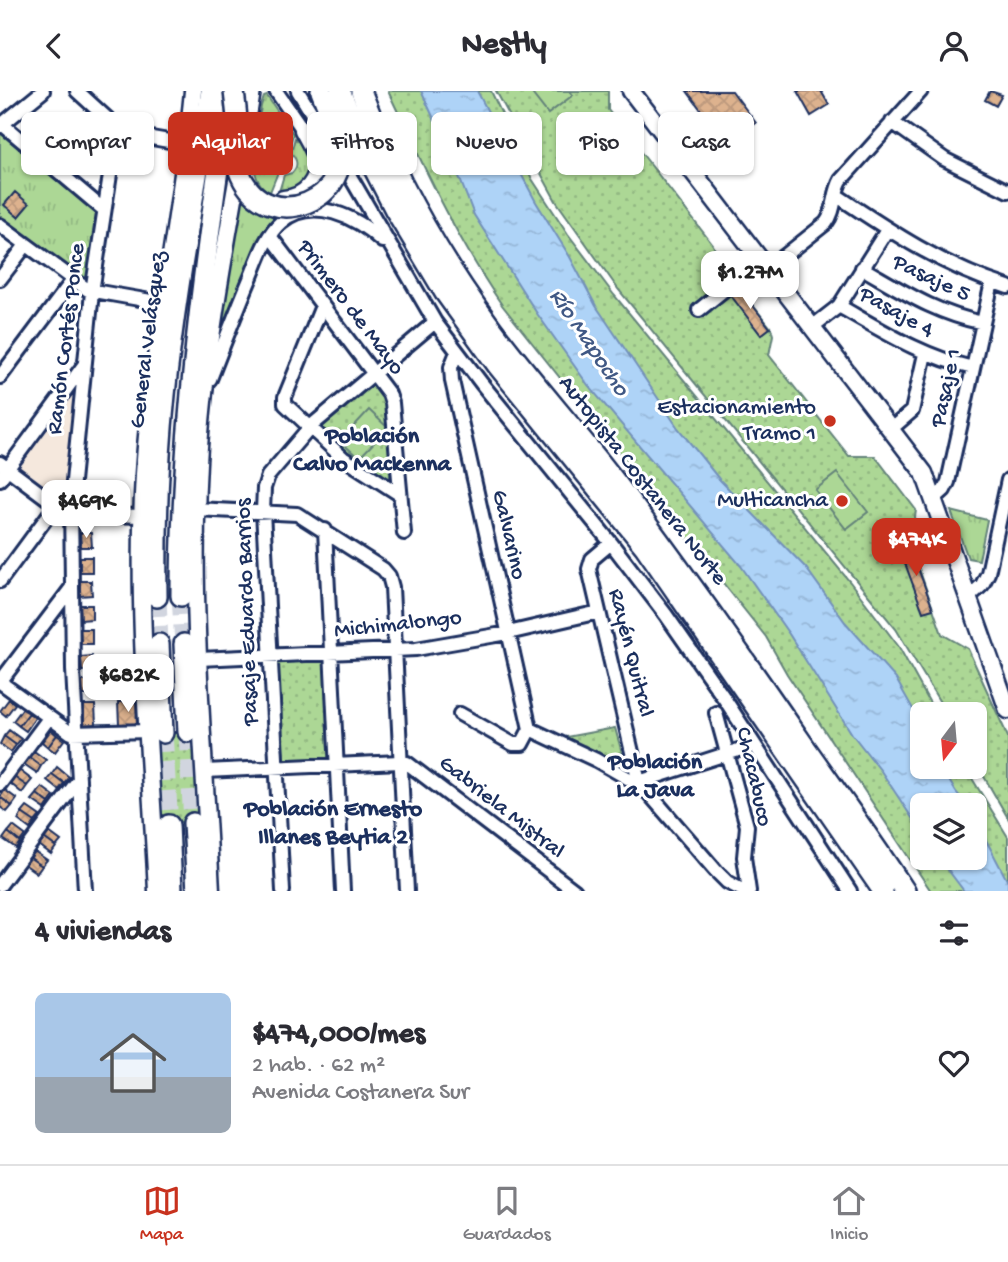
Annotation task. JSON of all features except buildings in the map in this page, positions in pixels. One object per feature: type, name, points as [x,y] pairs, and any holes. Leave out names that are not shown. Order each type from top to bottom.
[{"type":"highway","name":"General Velásquez","points":[[157,597],[158,480],[165,393],[211,91]]},
{"type":"highway","name":"General Velásquez","points":[[181,596],[182,518],[189,400],[200,298],[231,91]]},
{"type":"highway","points":[[231,91],[237,117],[235,154],[238,168],[248,188],[269,203],[285,207],[302,205],[325,192],[339,170],[341,152],[338,135],[321,91]]},
{"type":"highway","name":"Autopista Costanera Norte","points":[[340,91],[394,208],[445,293],[497,365],[645,547],[883,891]]},
{"type":"highway","name":"Autopista Costanera Norte","points":[[361,91],[386,152],[416,210],[464,289],[664,547],[905,891]]},
{"type":"highway","points":[[156,732],[159,644]]},
{"type":"highway","points":[[184,644],[188,732]]},
{"type":"highway","points":[[193,823],[197,891]]},
{"type":"highway","points":[[169,825],[172,891]]},
{"type":"main road","points":[[190,112],[193,91]]},
{"type":"main road","points":[[249,112],[252,91]]},
{"type":"main road","points":[[631,91],[924,473],[1003,687],[1008,710]]},
{"type":"main road","points":[[251,175],[258,188],[282,199],[295,197],[311,185],[317,167],[315,154],[303,130]]},
{"type":"main road","points":[[157,891],[156,732],[143,621],[142,516],[151,392],[181,175]]},
{"type":"main road","points":[[211,891],[199,659],[195,509],[203,397],[219,281],[238,175]]},
{"type":"street","points":[[43,91],[1,125],[104,210]]},
{"type":"street","points":[[77,91],[99,112]]},
{"type":"street","points":[[276,91],[374,221],[435,322],[457,352],[611,543],[692,652],[850,891]]},
{"type":"street","points":[[298,91],[355,183],[374,221]]},
{"type":"street","points":[[699,310],[826,223],[832,213],[841,180],[921,91]]},
{"type":"street","points":[[892,122],[944,159],[1008,191]]},
{"type":"street","name":"Ramón Cortés Ponce","points":[[85,891],[76,733],[71,514],[92,292],[110,175]]},
{"type":"street","points":[[836,195],[887,230],[938,259],[1008,287]]},
{"type":"street","points":[[203,397],[234,317],[270,236],[278,225],[291,215],[304,211],[327,211],[355,220],[393,251]]},
{"type":"street","points":[[0,225],[92,292],[162,303]]},
{"type":"street","points":[[812,327],[839,306],[887,230]]},
{"type":"street","name":"Primero de Mayo","points":[[270,236],[389,394],[404,533]]},
{"type":"street","points":[[0,279],[26,245]]},
{"type":"street","name":"Pasaje 5","points":[[862,268],[935,309],[983,323]]},
{"type":"street","points":[[0,377],[73,280]]},
{"type":"street","name":"Pasaje 1","points":[[934,499],[948,482],[992,282]]},
{"type":"street","points":[[322,306],[284,400],[285,404],[342,457],[399,494]]},
{"type":"street","name":"Pasaje 4","points":[[839,306],[925,354],[973,368]]},
{"type":"street","name":"Pasaje Eduardo Barrios","points":[[283,891],[264,488],[268,476],[310,427],[435,322]]},
{"type":"street","name":"Galvarino","points":[[457,352],[451,367],[452,381],[530,729]]},
{"type":"street","points":[[891,429],[912,411],[925,354]]},
{"type":"street","points":[[85,365],[2,470],[71,514],[142,516]]},
{"type":"street","points":[[969,597],[982,585],[988,573],[1008,480]]},
{"type":"street","points":[[0,581],[56,505]]},
{"type":"street","points":[[195,509],[297,514],[383,569],[389,576],[392,587],[408,891]]},
{"type":"street","points":[[325,530],[343,891]]},
{"type":"street","name":"Rayén Quitral","points":[[611,543],[592,559],[589,565],[639,782]]},
{"type":"street","points":[[72,587],[0,682],[65,730],[76,733],[156,732]]},
{"type":"street","name":"Michimalongo","points":[[199,659],[395,650],[508,633],[599,612]]},
{"type":"street","name":"Chacabuco","points":[[716,713],[748,830],[744,857],[746,891]]},
{"type":"street","points":[[460,714],[513,744],[522,744],[530,729],[639,782],[754,745]]},
{"type":"street","points":[[0,784],[49,719]]},
{"type":"street","points":[[205,771],[400,761]]},
{"type":"street","name":"Gabriela Mistral","points":[[400,761],[414,767],[575,891]]},
{"type":"street","points":[[0,885],[79,779]]},
{"type":"street","points":[[639,782],[716,871],[727,882],[746,891]]},
{"type":"shaded area","points":[[77,387],[66,490],[63,502],[15,469]]},
{"type":"green space","points":[[388,91],[491,91],[501,112],[431,112],[431,175],[530,175],[568,234],[614,295],[850,582],[899,647],[929,702],[910,702],[910,779],[972,779],[981,793],[910,793],[910,859],[787,674],[766,637],[502,305],[455,227],[417,153],[417,112],[398,112]]},
{"type":"green space","points":[[496,91],[608,91],[610,112],[556,112],[556,175],[644,175],[644,156],[713,245],[724,269],[771,328],[773,335],[769,355],[849,456],[875,456],[916,510],[911,546],[942,634],[968,649],[1008,737],[1008,818],[985,779],[987,702],[940,702],[896,629],[618,289],[556,201],[542,175],[542,112],[507,112]]},
{"type":"green space","points":[[530,91],[570,91],[573,95],[548,114]]},
{"type":"green space","points":[[267,96],[278,112],[260,112],[264,97]]},
{"type":"green space","points":[[2,131],[21,147],[21,175],[54,175],[97,211],[92,274],[88,280],[82,280],[0,218]]},
{"type":"green space","points":[[295,138],[297,141],[300,139],[307,152],[307,175],[303,187],[278,195],[284,175],[293,175],[296,168],[293,146]]},
{"type":"green space","points":[[277,175],[270,192],[261,186],[256,177]]},
{"type":"green space","points":[[243,197],[275,218],[250,259],[216,348],[230,248]]},
{"type":"green space","points":[[373,380],[387,397],[390,479],[385,480],[351,459],[318,428]]},
{"type":"green space","points":[[369,410],[388,428],[359,458],[340,441]]},
{"type":"green space","name":"Multicancha","points":[[837,473],[868,512],[846,529],[815,490]]},
{"type":"green space","points":[[951,511],[987,520],[979,560],[968,558]]},
{"type":"green space","points":[[327,659],[330,761],[284,762],[277,660]]},
{"type":"green space","points":[[615,728],[624,760],[622,770],[561,738]]},
{"type":"green space","points":[[195,732],[198,821],[157,823],[152,735]]},
{"type":"green space","points":[[987,803],[1008,837],[1008,891],[931,891],[917,870],[987,870]]},
{"type":"water","points":[[421,91],[477,91],[488,112],[431,112]]},
{"type":"water","name":"Río Mapocho","points":[[458,175],[522,175],[596,306],[678,428],[719,479],[806,568],[845,622],[896,679],[910,704],[910,779],[948,779],[957,793],[910,793],[910,815],[852,734],[789,634],[741,566],[588,385],[538,315],[474,215]]},
{"type":"water","points":[[987,842],[1008,882],[1008,891],[964,891],[948,870],[987,870]]},
{"type":"tunnel","points":[[181,596],[184,644]]},
{"type":"tunnel","points":[[157,597],[159,644]]},
{"type":"tunnel","points":[[188,732],[193,823]]},
{"type":"tunnel","points":[[163,733],[169,825]]},
{"type":"place","name":"Estacionamiento Tramo 1","points":[[830,421]]},
{"type":"place","name":"Multicancha","points":[[842,501]]},
{"type":"district","name":"Población Calvo Mackenna","points":[[372,451]]},
{"type":"district","name":"Población La Java","points":[[655,777]]},
{"type":"district","name":"Población Ernesto Illanes Beytia 2","points":[[333,824]]}]
